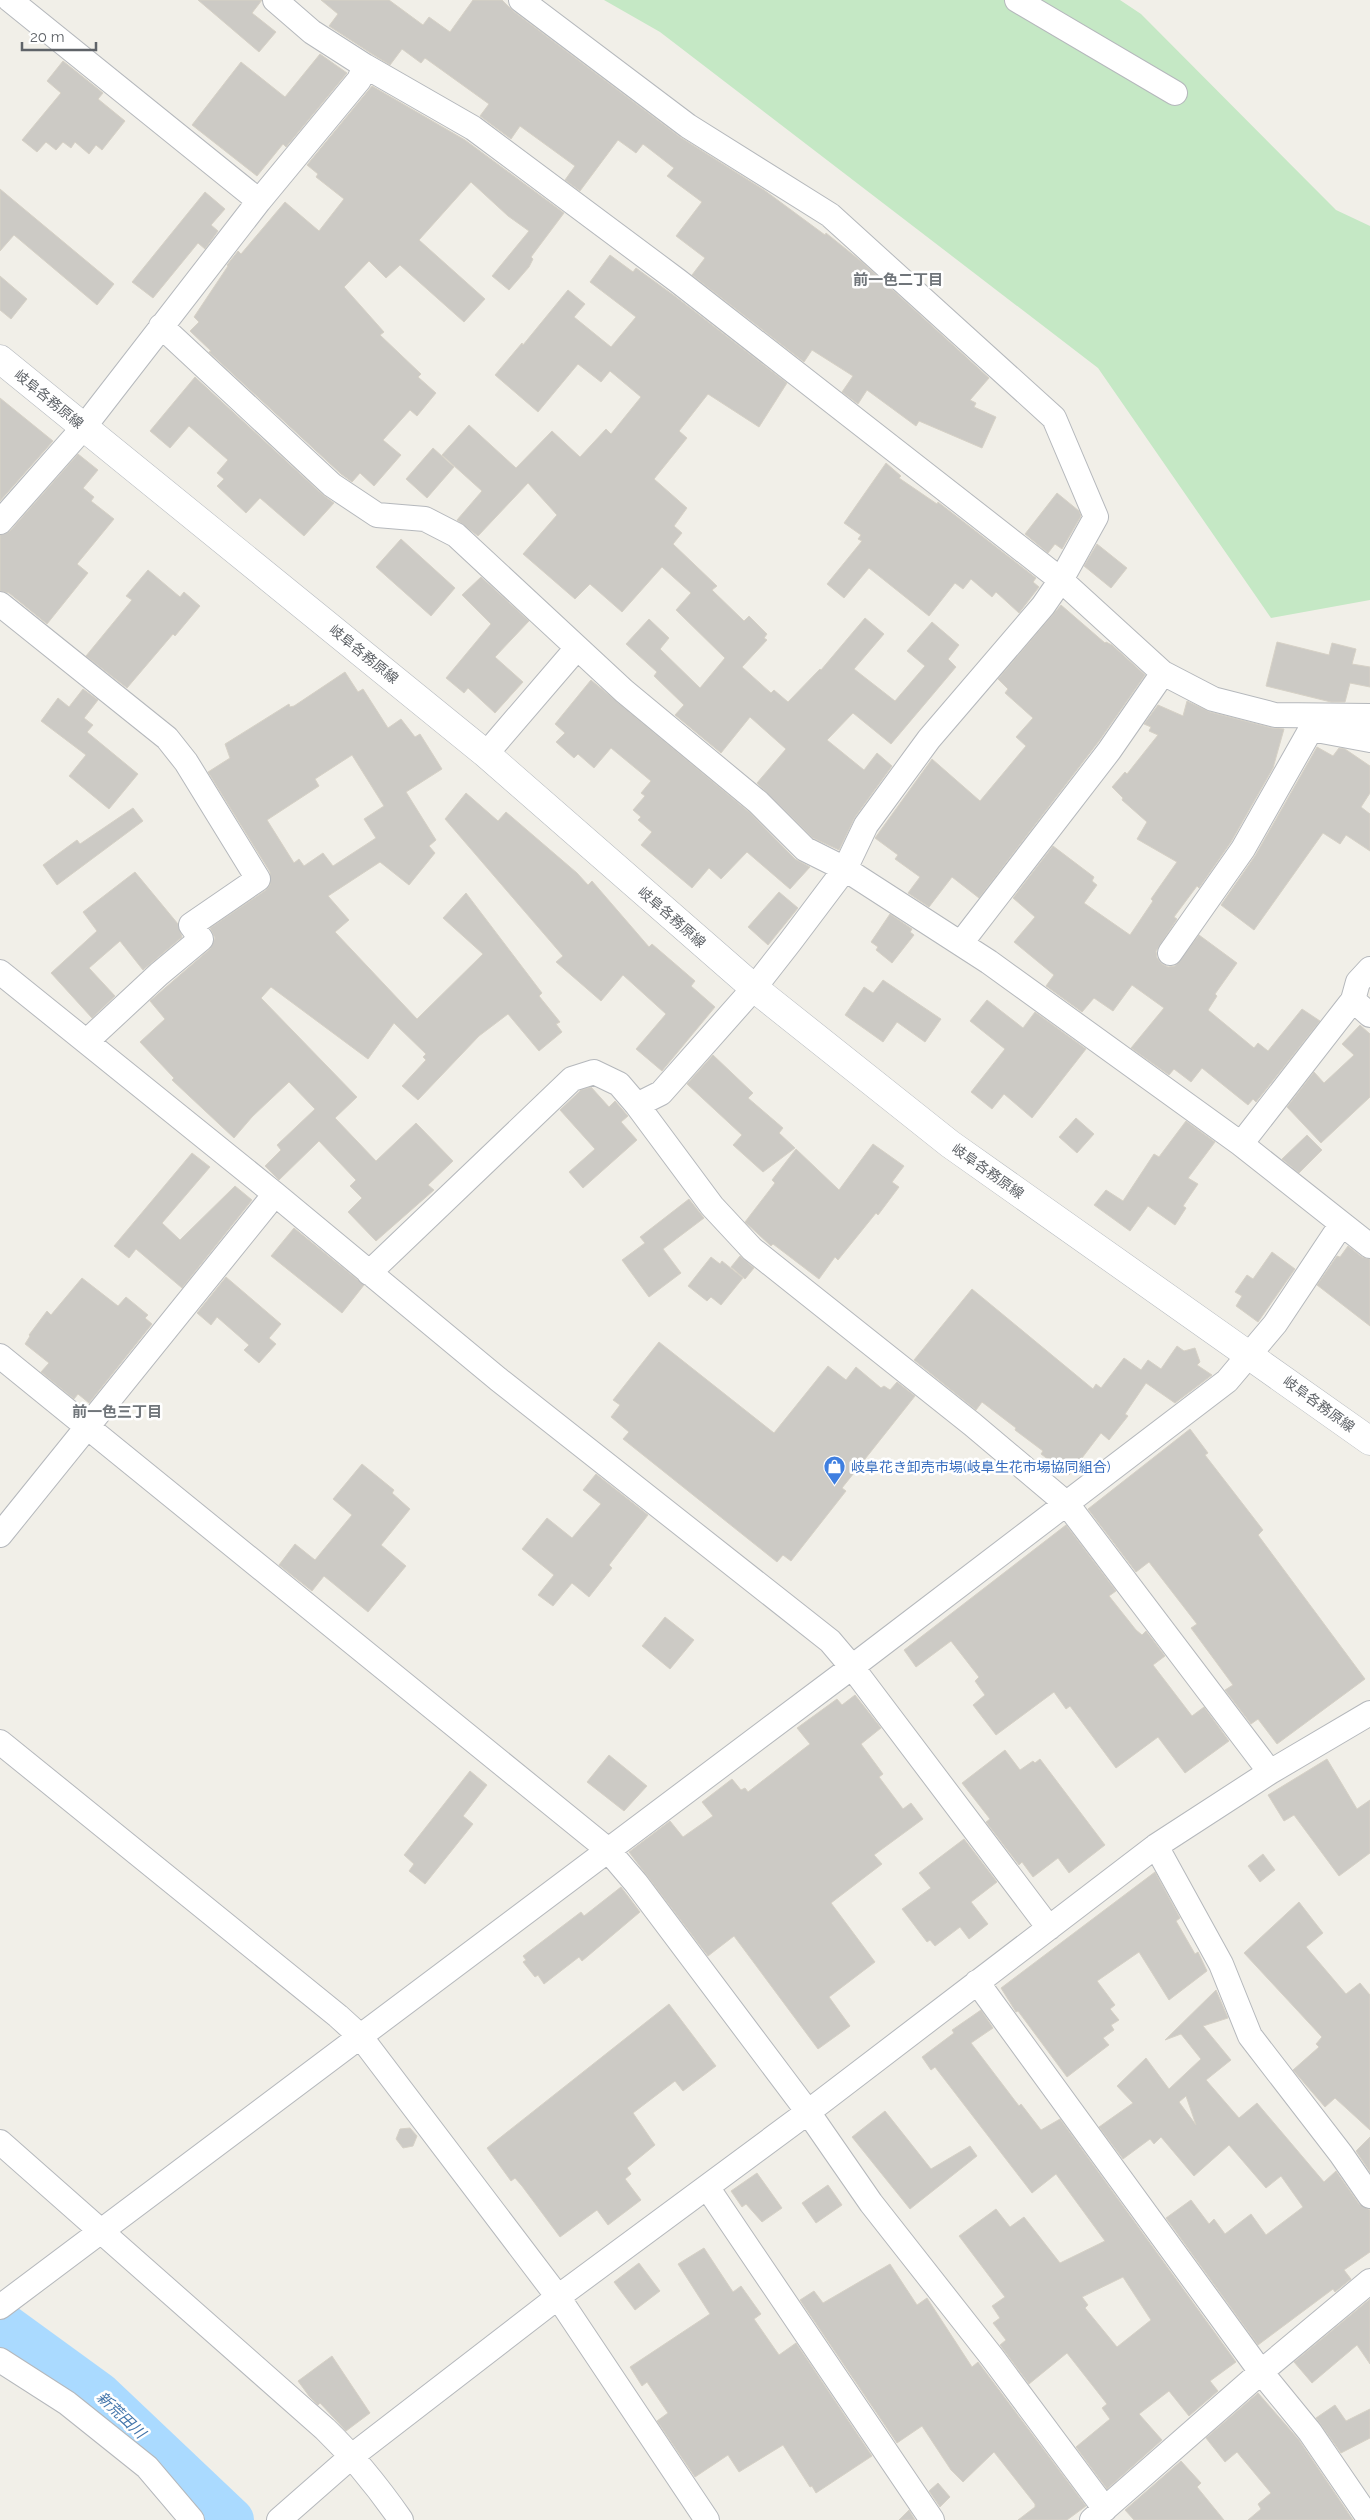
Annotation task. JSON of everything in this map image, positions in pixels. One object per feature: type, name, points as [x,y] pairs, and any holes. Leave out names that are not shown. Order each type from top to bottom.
[{"type":"main road","name":"岐阜各務原線","points":[[0,359],[486,754],[754,988],[950,1144],[1370,1441]]},
{"type":"street","points":[[10,0],[259,201]]},
{"type":"street","points":[[275,0],[312,32],[365,66],[473,128],[678,281],[1061,580],[1163,673],[1213,699],[1313,723],[1370,740]]},
{"type":"street","points":[[521,0],[688,126],[830,215],[1054,418],[1096,517],[1061,580],[1043,606],[929,739],[866,825],[844,868],[754,988],[661,1093],[637,1105]]},
{"type":"street","points":[[1017,0],[1176,93]]},
{"type":"street","points":[[0,522],[84,427],[259,201],[359,80],[365,66]]},
{"type":"street","points":[[161,326],[332,485],[377,515],[425,519],[456,535],[624,692],[758,802],[805,849],[844,868],[961,944],[1241,1144],[1341,1225],[1370,1246]]},
{"type":"street","points":[[0,604],[166,738],[186,762],[258,879],[191,925],[201,939],[158,974],[87,1042]]},
{"type":"street","points":[[486,754],[577,648]]},
{"type":"street","points":[[961,944],[1109,751],[1163,673]]},
{"type":"street","points":[[1313,723],[1370,716]]},
{"type":"street","points":[[1170,953],[1243,849],[1313,723]]},
{"type":"street","points":[[1241,1144],[1362,1007],[1358,982],[1370,968]]},
{"type":"street","points":[[0,972],[275,1194],[498,1379],[830,1641],[852,1667],[1049,1928]]},
{"type":"street","points":[[369,1273],[572,1079],[594,1072],[619,1084],[637,1105],[712,1206],[752,1249],[972,1424],[1067,1504],[1270,1772]]},
{"type":"street","points":[[0,1535],[275,1194]]},
{"type":"street","points":[[5,2301],[101,2232],[607,1849],[852,1667],[1227,1381],[1275,1324],[1341,1225]]},
{"type":"street","points":[[0,1356],[607,1849],[636,1883],[808,2112],[871,2203],[992,2358],[1098,2514],[1261,2372],[1370,2281]]},
{"type":"street","points":[[279,2520],[352,2456],[558,2297],[808,2112],[1156,1846],[1270,1772],[1370,1713]]},
{"type":"street","points":[[0,1742],[360,2036],[558,2297],[707,2520]]},
{"type":"street","points":[[1156,1846],[1221,1964],[1250,2036],[1341,2154],[1370,2196]]},
{"type":"street","points":[[977,1982],[1261,2372],[1310,2432],[1370,2520]]},
{"type":"street","points":[[0,2142],[325,2429],[352,2456],[401,2520]]},
{"type":"street","points":[[707,2187],[932,2520]]},
{"type":"street","points":[[0,2360],[66,2403],[147,2467],[192,2520]]},
{"type":"green space","points":[[604,0],[1120,0],[1141,14],[1336,210],[1370,226],[1370,600],[1271,618],[1098,368],[660,32]]},
{"type":"building","points":[[198,0],[262,0],[252,13],[276,32],[259,52]]},
{"type":"building","points":[[321,0],[389,0],[423,25],[429,17],[450,32],[473,0],[502,0],[513,11],[680,137],[764,190],[825,235],[826,233],[862,262],[989,378],[970,400],[976,403],[974,407],[996,417],[982,448],[919,421],[916,426],[867,390],[858,404],[842,392],[853,376],[812,350],[804,362],[692,275],[705,258],[676,236],[702,202],[667,176],[674,168],[643,144],[636,153],[618,140],[580,191],[565,180],[575,166],[520,126],[511,139],[480,116],[489,104],[425,58],[421,63],[402,49],[390,65],[329,26],[338,14]]},
{"type":"building","points":[[320,54],[347,73],[286,147],[283,144],[257,176],[192,125],[241,62],[285,97]]},
{"type":"building","points":[[63,61],[103,93],[98,99],[125,121],[102,150],[96,145],[89,154],[75,142],[71,148],[63,142],[56,150],[46,142],[37,152],[22,140],[61,93],[47,81]]},
{"type":"building","points":[[372,86],[465,140],[564,213],[531,257],[533,259],[529,267],[509,290],[492,276],[529,231],[508,216],[471,182],[419,240],[485,299],[464,322],[400,265],[386,278],[369,261],[344,287],[384,332],[380,335],[421,374],[418,377],[436,393],[417,416],[410,410],[383,440],[401,455],[374,486],[360,473],[352,482],[341,474],[209,352],[211,351],[190,331],[199,322],[194,317],[227,265],[238,251],[241,254],[285,202],[319,231],[344,199],[316,177],[318,174],[307,165]]},
{"type":"building","points":[[0,189],[114,284],[97,305],[14,235],[0,251]]},
{"type":"building","points":[[205,192],[225,209],[211,225],[218,231],[205,249],[198,243],[153,298],[132,282]]},
{"type":"building","points":[[610,255],[633,272],[636,268],[787,383],[759,427],[708,394],[679,431],[687,438],[654,479],[687,508],[674,526],[682,533],[673,544],[717,586],[712,590],[744,621],[749,616],[767,634],[764,638],[767,640],[742,667],[771,693],[774,690],[788,702],[821,670],[865,618],[884,634],[854,669],[895,701],[925,666],[907,651],[932,622],[959,645],[948,659],[956,667],[891,744],[853,713],[827,740],[864,770],[877,753],[892,766],[855,817],[839,850],[813,838],[757,783],[786,749],[750,717],[721,753],[675,715],[684,705],[654,676],[657,672],[626,644],[649,619],[669,638],[660,649],[700,688],[725,658],[676,610],[691,593],[662,567],[622,612],[590,584],[575,599],[523,554],[557,515],[528,483],[478,536],[457,520],[482,491],[442,455],[469,425],[516,468],[552,431],[580,457],[606,429],[611,434],[641,397],[610,371],[601,382],[578,364],[538,412],[495,375],[522,343],[523,345],[568,290],[585,304],[574,317],[611,347],[636,317],[590,282]]},
{"type":"building","points":[[0,276],[27,299],[11,319],[0,310]]},
{"type":"building","points":[[195,377],[334,503],[304,536],[260,498],[246,513],[217,486],[224,479],[217,473],[228,460],[189,426],[170,448],[150,431]]},
{"type":"building","points":[[0,398],[53,441],[0,501]]},
{"type":"building","points":[[433,448],[454,467],[427,498],[406,479]]},
{"type":"building","points":[[78,454],[98,470],[83,488],[94,497],[91,501],[114,519],[77,564],[88,573],[47,624],[9,593],[0,591],[0,535],[10,531]]},
{"type":"building","points":[[886,463],[901,476],[899,478],[937,504],[938,502],[1036,578],[1033,582],[1039,587],[1019,613],[996,592],[992,597],[971,579],[963,589],[955,583],[929,616],[869,568],[844,598],[827,584],[862,541],[858,539],[861,535],[844,523]]},
{"type":"building","points":[[1057,493],[1079,511],[1081,516],[1062,549],[1055,544],[1048,553],[1025,534]]},
{"type":"building","points":[[401,539],[455,588],[431,616],[376,567]]},
{"type":"building","points":[[1097,544],[1127,568],[1111,588],[1084,566]]},
{"type":"building","points":[[148,570],[180,597],[184,592],[200,606],[175,636],[173,634],[127,688],[86,656],[132,600],[126,596]]},
{"type":"building","points":[[481,577],[529,621],[495,657],[523,682],[495,713],[468,688],[464,693],[446,678],[491,624],[462,595]]},
{"type":"building","points":[[1061,605],[1105,643],[1112,645],[1145,675],[1099,741],[979,898],[952,877],[929,907],[908,893],[920,877],[895,859],[898,855],[875,838],[932,759],[980,801],[1026,746],[1016,737],[1033,718],[1005,693],[1008,689],[998,679]]},
{"type":"building","points":[[1277,642],[1329,655],[1332,643],[1356,649],[1352,664],[1370,667],[1370,687],[1350,683],[1345,702],[1331,702],[1266,686]]},
{"type":"building","points":[[345,672],[358,692],[363,689],[388,728],[401,719],[415,737],[420,734],[442,769],[406,792],[436,840],[429,846],[435,853],[409,885],[380,862],[328,896],[349,920],[335,932],[417,1019],[483,954],[443,918],[466,893],[542,993],[539,996],[560,1022],[556,1024],[562,1032],[539,1051],[508,1014],[479,1036],[418,1100],[402,1086],[426,1060],[423,1057],[426,1054],[394,1023],[368,1059],[271,987],[261,998],[357,1097],[335,1118],[376,1161],[416,1123],[453,1161],[428,1185],[434,1190],[376,1241],[348,1212],[362,1198],[350,1186],[356,1180],[319,1141],[279,1180],[265,1166],[281,1150],[277,1145],[315,1109],[289,1082],[252,1117],[234,1138],[172,1080],[174,1078],[140,1042],[165,1019],[150,1001],[210,949],[215,938],[210,928],[266,890],[270,885],[270,872],[208,772],[230,758],[225,744],[289,704],[290,707]],"holes":[[[352,755],[384,806],[364,819],[376,838],[333,866],[323,853],[304,866],[299,859],[294,863],[267,820],[319,786],[315,779]]]},
{"type":"building","points":[[591,680],[749,812],[795,859],[810,867],[790,889],[747,852],[721,879],[709,868],[692,888],[641,845],[652,832],[638,820],[641,817],[633,810],[645,796],[641,793],[651,781],[611,748],[594,768],[578,754],[574,758],[556,742],[565,733],[555,724]]},
{"type":"building","points":[[83,689],[98,700],[84,718],[93,725],[87,732],[138,774],[109,809],[69,776],[86,755],[41,721],[58,698],[69,707]]},
{"type":"building","points":[[1187,701],[1210,712],[1272,728],[1284,729],[1273,768],[1231,842],[1199,888],[1197,886],[1174,917],[1177,919],[1156,951],[1157,958],[1162,964],[1168,967],[1175,966],[1199,935],[1237,963],[1215,994],[1217,996],[1208,1010],[1254,1048],[1258,1043],[1268,1051],[1302,1009],[1320,1021],[1256,1102],[1253,1099],[1248,1105],[1202,1068],[1191,1082],[1174,1069],[1169,1075],[1131,1048],[1164,1008],[1132,985],[1113,1011],[1094,998],[1082,1012],[1046,986],[1054,975],[1014,942],[1035,917],[1013,898],[1053,846],[1094,877],[1092,881],[1097,885],[1084,903],[1130,935],[1153,901],[1151,899],[1177,862],[1137,839],[1147,822],[1122,800],[1123,798],[1112,787],[1125,772],[1127,774],[1158,735],[1149,731],[1151,727],[1144,724],[1158,705],[1183,716]]},
{"type":"building","points":[[1317,747],[1333,756],[1339,748],[1345,749],[1370,766],[1370,793],[1361,807],[1370,814],[1370,851],[1346,835],[1340,844],[1323,833],[1254,930],[1221,905],[1255,856]]},
{"type":"building","points":[[466,793],[498,821],[506,812],[577,873],[588,885],[592,881],[649,947],[652,944],[695,981],[691,986],[715,1007],[662,1071],[636,1049],[666,1014],[623,975],[601,1001],[556,962],[563,956],[445,819]]},
{"type":"building","points":[[133,808],[143,821],[57,885],[43,865],[77,840],[80,844]]},
{"type":"building","points":[[135,872],[178,924],[182,937],[143,970],[120,941],[89,968],[115,996],[92,1018],[51,973],[97,931],[83,912]]},
{"type":"building","points":[[779,892],[798,908],[768,945],[748,927]]},
{"type":"building","points":[[890,914],[912,929],[910,932],[914,935],[892,963],[876,950],[878,947],[871,942]]},
{"type":"building","points":[[883,980],[941,1019],[925,1042],[897,1022],[883,1042],[845,1015],[864,987],[873,993]]},
{"type":"building","points":[[987,1000],[1023,1028],[1035,1012],[1086,1049],[1032,1118],[1004,1094],[992,1109],[971,1092],[1005,1049],[970,1021]]},
{"type":"building","points":[[1360,1025],[1370,1034],[1370,1097],[1321,1143],[1287,1107],[1314,1072],[1324,1083],[1354,1055],[1342,1044]]},
{"type":"building","points":[[713,1055],[753,1093],[748,1098],[783,1128],[779,1133],[795,1148],[763,1172],[733,1145],[742,1135],[687,1084]]},
{"type":"building","points":[[591,1087],[609,1107],[615,1101],[628,1116],[621,1122],[637,1140],[583,1188],[569,1172],[595,1149],[560,1110],[581,1090]]},
{"type":"building","points":[[1076,1118],[1094,1134],[1077,1153],[1059,1137]]},
{"type":"building","points":[[1186,1121],[1215,1142],[1188,1178],[1198,1184],[1183,1206],[1186,1208],[1175,1225],[1148,1206],[1130,1231],[1094,1205],[1106,1190],[1123,1201],[1154,1154],[1159,1157]]},
{"type":"building","points":[[1307,1135],[1322,1150],[1299,1173],[1282,1159]]},
{"type":"building","points":[[873,1144],[904,1166],[892,1182],[899,1187],[878,1215],[876,1213],[838,1260],[835,1257],[819,1279],[773,1244],[771,1246],[745,1222],[775,1183],[772,1180],[796,1149],[839,1190]]},
{"type":"building","points":[[192,1153],[210,1167],[162,1223],[180,1240],[235,1186],[252,1200],[182,1288],[136,1249],[129,1258],[114,1246]]},
{"type":"building","points":[[689,1199],[704,1218],[663,1249],[681,1273],[649,1297],[622,1260],[645,1243],[640,1237]]},
{"type":"building","points":[[294,1228],[364,1285],[342,1313],[271,1256]]},
{"type":"building","points":[[1348,1246],[1362,1257],[1370,1259],[1370,1326],[1317,1285],[1337,1256],[1340,1257]]},
{"type":"building","points":[[1272,1252],[1295,1269],[1258,1322],[1236,1306],[1242,1296],[1235,1292],[1247,1275],[1253,1279]]},
{"type":"building","points":[[740,1256],[754,1268],[745,1279],[731,1267]]},
{"type":"building","points":[[711,1257],[720,1264],[722,1261],[743,1278],[721,1305],[711,1297],[707,1301],[688,1286]]},
{"type":"building","points":[[226,1277],[281,1324],[269,1338],[276,1344],[259,1363],[244,1350],[249,1345],[217,1317],[211,1325],[197,1313]]},
{"type":"building","points":[[82,1278],[118,1306],[126,1297],[148,1315],[145,1318],[152,1324],[89,1403],[78,1394],[74,1399],[41,1372],[49,1363],[25,1344],[29,1335],[47,1311],[51,1315]]},
{"type":"building","points":[[972,1289],[1093,1389],[1096,1384],[1101,1388],[1124,1358],[1141,1370],[1148,1360],[1161,1369],[1177,1346],[1184,1351],[1195,1348],[1200,1362],[1197,1365],[1212,1375],[1175,1403],[1146,1383],[1125,1414],[1128,1416],[1109,1440],[1101,1433],[1069,1475],[1041,1454],[1043,1451],[1015,1430],[1016,1428],[982,1402],[976,1410],[914,1360]]},
{"type":"building","points":[[659,1342],[774,1433],[828,1366],[846,1380],[856,1367],[881,1388],[884,1386],[890,1390],[897,1382],[915,1396],[842,1488],[846,1491],[791,1561],[783,1555],[777,1562],[623,1439],[629,1432],[611,1417],[620,1405],[613,1400]]},
{"type":"building","points":[[1190,1429],[1208,1453],[1205,1455],[1263,1530],[1258,1535],[1365,1679],[1277,1744],[1258,1719],[1251,1724],[1225,1690],[1233,1685],[1191,1628],[1197,1624],[1149,1562],[1136,1572],[1088,1509]]},
{"type":"building","points":[[362,1464],[394,1490],[392,1493],[410,1509],[381,1545],[406,1566],[368,1612],[324,1576],[312,1591],[279,1565],[295,1544],[315,1560],[352,1515],[333,1499]]},
{"type":"building","points":[[596,1474],[648,1515],[609,1565],[612,1568],[589,1597],[572,1583],[553,1606],[538,1595],[554,1575],[522,1549],[547,1518],[572,1538],[601,1504],[583,1490]]},
{"type":"building","points":[[1066,1525],[1116,1591],[1109,1596],[1136,1630],[1142,1635],[1146,1631],[1165,1656],[1153,1665],[1192,1716],[1204,1707],[1229,1741],[1185,1773],[1158,1737],[1116,1768],[1070,1706],[1066,1709],[1054,1692],[996,1735],[973,1705],[985,1695],[975,1681],[979,1677],[951,1641],[916,1667],[904,1650]]},
{"type":"building","points":[[665,1617],[694,1640],[670,1669],[642,1646]]},
{"type":"building","points":[[855,1695],[881,1728],[861,1744],[883,1774],[879,1777],[903,1809],[911,1803],[923,1819],[874,1855],[882,1864],[831,1903],[875,1962],[829,1997],[850,2026],[818,2049],[734,1936],[708,1956],[629,1852],[670,1821],[683,1837],[713,1816],[702,1802],[732,1779],[741,1790],[745,1788],[748,1792],[810,1744],[797,1728],[837,1699],[842,1705]]},
{"type":"building","points":[[1005,1750],[1020,1770],[1033,1761],[1035,1763],[1040,1759],[1105,1845],[1069,1873],[1058,1858],[1033,1877],[1022,1862],[1019,1865],[986,1822],[990,1819],[962,1783]]},
{"type":"building","points":[[609,1755],[647,1786],[624,1811],[587,1782]]},
{"type":"building","points":[[1327,1759],[1357,1809],[1370,1800],[1370,1853],[1339,1876],[1294,1815],[1284,1821],[1268,1795]]},
{"type":"building","points":[[470,1771],[487,1785],[463,1816],[473,1824],[425,1884],[409,1871],[414,1864],[404,1855]]},
{"type":"building","points":[[964,1839],[997,1882],[971,1902],[988,1924],[969,1939],[960,1927],[935,1946],[930,1940],[927,1942],[902,1909],[931,1888],[919,1873]]},
{"type":"building","points":[[1263,1854],[1275,1870],[1260,1882],[1248,1866]]},
{"type":"building","points":[[1155,1872],[1180,1918],[1176,1921],[1195,1954],[1198,1952],[1207,1971],[1169,2000],[1139,1952],[1097,1981],[1115,2005],[1110,2009],[1119,2020],[1111,2025],[1114,2030],[1103,2038],[1109,2045],[1067,2077],[1018,2011],[1016,2012],[1001,1988]]},
{"type":"building","points":[[621,1887],[640,1912],[582,1961],[579,1957],[544,1984],[538,1975],[535,1977],[523,1962],[526,1960],[523,1956],[581,1912],[584,1916]]},
{"type":"building","points":[[1299,1902],[1323,1933],[1306,1947],[1346,1994],[1360,1983],[1370,1995],[1370,2130],[1335,2098],[1325,2107],[1293,2070],[1319,2047],[1316,2044],[1322,2037],[1244,1953]]},
{"type":"building","points":[[1216,1990],[1228,2018],[1203,2026],[1231,2060],[1206,2080],[1239,2118],[1257,2103],[1324,2182],[1336,2171],[1359,2204],[1370,2210],[1370,2252],[1344,2270],[1351,2279],[1335,2292],[1333,2289],[1258,2345],[1166,2218],[1191,2200],[1209,2224],[1214,2219],[1225,2234],[1251,2214],[1266,2235],[1303,2207],[1281,2176],[1266,2188],[1229,2145],[1194,2176],[1161,2137],[1154,2144],[1150,2139],[1123,2159],[1099,2127],[1133,2103],[1117,2086],[1146,2058],[1169,2089],[1201,2059],[1181,2034],[1165,2040]],"holes":[[[1186,2096],[1196,2125],[1179,2102]]]},
{"type":"building","points":[[669,2004],[716,2066],[683,2091],[675,2081],[633,2113],[655,2145],[627,2168],[631,2174],[625,2179],[641,2200],[608,2225],[597,2210],[560,2237],[522,2186],[515,2178],[511,2181],[487,2148]]},
{"type":"building","points":[[981,2010],[993,2028],[971,2043],[1019,2106],[1021,2104],[1041,2130],[1060,2119],[1236,2362],[1210,2381],[1218,2391],[1189,2416],[1169,2391],[1139,2414],[1162,2440],[1107,2489],[1076,2447],[1110,2419],[1102,2408],[1107,2404],[1067,2353],[1029,2384],[1000,2345],[1006,2340],[993,2323],[1000,2318],[992,2306],[1005,2297],[959,2236],[996,2209],[1010,2227],[1024,2217],[1060,2263],[1105,2241],[1056,2174],[1032,2193],[935,2067],[931,2070],[922,2057],[954,2033],[952,2030]],"holes":[[[1123,2277],[1151,2320],[1117,2347],[1085,2308],[1088,2305],[1082,2297]]]},
{"type":"building","points":[[885,2111],[931,2169],[970,2146],[977,2156],[910,2209],[852,2137]]},
{"type":"building","points":[[410,2128],[417,2136],[413,2146],[403,2148],[396,2139],[400,2129]]},
{"type":"building","points":[[1370,2137],[1370,2172],[1356,2151]]},
{"type":"building","points":[[757,2173],[782,2208],[762,2222],[746,2204],[742,2207],[731,2191]]},
{"type":"building","points":[[828,2185],[842,2205],[816,2223],[802,2203]]},
{"type":"building","points":[[704,2248],[733,2292],[741,2286],[761,2314],[754,2319],[779,2355],[796,2343],[872,2456],[816,2493],[812,2486],[810,2487],[783,2445],[739,2472],[728,2455],[695,2477],[657,2421],[668,2413],[647,2382],[642,2386],[630,2367],[710,2314],[678,2264]]},
{"type":"building","points":[[639,2263],[660,2291],[635,2310],[614,2282]]},
{"type":"building","points":[[890,2264],[917,2305],[927,2298],[972,2367],[978,2362],[1086,2506],[1067,2520],[1018,2520],[1035,2507],[1035,2504],[994,2452],[963,2482],[951,2470],[922,2426],[897,2443],[800,2300],[814,2291],[823,2303]]},
{"type":"building","points":[[1370,2299],[1370,2364],[1357,2345],[1312,2383],[1294,2362]]},
{"type":"building","points":[[332,2356],[370,2413],[346,2431],[320,2403],[318,2405],[309,2396],[298,2381]]},
{"type":"building","points":[[1258,2393],[1299,2440],[1353,2520],[1248,2520],[1261,2509],[1258,2504],[1271,2493],[1237,2452],[1225,2462],[1206,2438]]},
{"type":"building","points":[[1335,2405],[1346,2421],[1370,2409],[1370,2438],[1341,2453],[1316,2418]]},
{"type":"building","points":[[1181,2461],[1201,2483],[1197,2487],[1224,2520],[1134,2520],[1125,2510]]},
{"type":"building","points":[[938,2483],[950,2497],[940,2507],[929,2491]]},
{"type":"building","points":[[909,2510],[915,2520],[899,2520]]},
{"type":"waterway","name":"新荒田川","points":[[0,2322],[99,2394],[232,2520]]},
{"type":"place","name":"岐阜花き卸売市場(岐阜生花市場協同組合)","points":[[835,1486]]},
{"type":"district","name":"前一色二丁目","points":[[898,280]]},
{"type":"district","name":"前一色三丁目","points":[[117,1412]]}]
